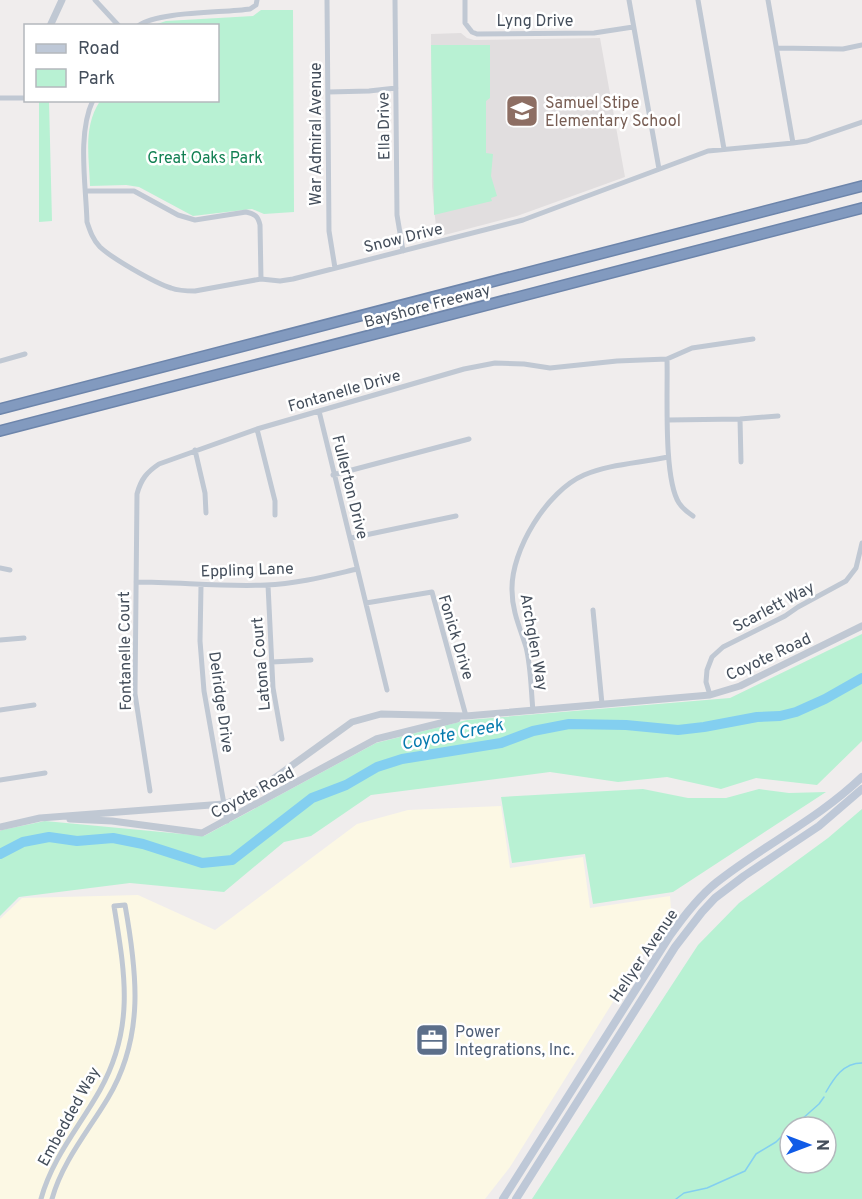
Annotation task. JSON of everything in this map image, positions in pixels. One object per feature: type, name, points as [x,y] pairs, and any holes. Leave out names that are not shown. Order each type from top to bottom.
[{"type":"highway","name":"Bayshore Freeway","points":[[0,409],[862,186]]},
{"type":"highway","name":"Bayshore Freeway","points":[[0,432],[862,208]]},
{"type":"main road","name":"Hellyer Avenue","points":[[503,1199],[681,919],[716,883],[813,817],[862,777]]},
{"type":"main road","name":"Hellyer Avenue","points":[[516,1199],[675,947],[702,912],[715,898],[819,826],[862,789]]},
{"type":"main road","points":[[738,867],[744,876]]},
{"type":"main road","points":[[590,1062],[599,1068]]},
{"type":"street","points":[[51,24],[62,0]]},
{"type":"street","points":[[95,0],[117,24]]},
{"type":"street","points":[[140,24],[164,17],[250,9],[256,5],[257,0]]},
{"type":"street","name":"War Admiral Avenue","points":[[327,0],[329,231],[335,268]]},
{"type":"street","name":"Ella Drive","points":[[395,0],[397,215],[404,251]]},
{"type":"street","name":"Lyng Drive","points":[[465,0],[465,23],[472,33],[477,34],[594,33],[633,27]]},
{"type":"street","points":[[629,0],[659,169]]},
{"type":"street","points":[[698,0],[724,148]]},
{"type":"street","points":[[768,0],[793,143]]},
{"type":"street","points":[[777,48],[843,48],[862,45]]},
{"type":"street","points":[[328,92],[396,88]]},
{"type":"street","points":[[0,98],[24,98]]},
{"type":"street","name":"Snow Drive","points":[[92,102],[87,113],[84,132],[87,222],[90,232],[100,247],[163,285],[179,290],[195,291],[261,279],[280,281],[293,279],[404,251],[523,220],[708,152],[724,148],[807,141],[862,122]]},
{"type":"street","points":[[86,191],[134,191],[178,215],[195,220],[252,213],[258,218],[260,225],[261,279]]},
{"type":"street","points":[[693,516],[678,502],[672,481],[669,458],[667,359],[692,348],[753,339]]},
{"type":"street","points":[[0,360],[25,354]]},
{"type":"street","name":"Fontanelle Drive","points":[[136,582],[137,494],[140,481],[159,464],[257,429],[464,369],[495,363],[550,368],[617,361],[667,359]]},
{"type":"street","name":"Fullerton Drive","points":[[319,411],[387,690]]},
{"type":"street","points":[[668,420],[778,416]]},
{"type":"street","points":[[740,419],[741,462]]},
{"type":"street","points":[[257,429],[274,501],[275,515]]},
{"type":"street","points":[[333,475],[469,439]]},
{"type":"street","points":[[195,450],[205,493],[206,513]]},
{"type":"street","name":"Archglen Way","points":[[533,711],[527,652],[515,616],[512,589],[514,569],[520,548],[556,495],[569,483],[596,471],[669,458]]},
{"type":"street","points":[[351,537],[456,516]]},
{"type":"street","name":"Scarlett Way","points":[[710,695],[706,682],[706,670],[712,657],[723,647],[785,616],[846,581],[856,568],[862,543]]},
{"type":"street","points":[[0,568],[10,570]]},
{"type":"street","name":"Eppling Lane","points":[[136,582],[201,586],[268,585],[315,579],[357,569]]},
{"type":"street","name":"Fontanelle Court","points":[[136,582],[135,694],[150,791]]},
{"type":"street","name":"Latona Court","points":[[268,585],[273,688],[282,740]]},
{"type":"street","name":"Delridge Drive","points":[[201,586],[200,641],[204,691],[227,821]]},
{"type":"street","name":"Fonick Drive","points":[[366,603],[432,592],[466,716]]},
{"type":"street","points":[[593,610],[602,704]]},
{"type":"street","name":"Coyote Road","points":[[0,827],[40,818],[224,804],[262,787],[352,722],[381,714],[466,716],[710,695],[740,686],[862,626]]},
{"type":"street","points":[[0,640],[24,638]]},
{"type":"street","points":[[272,662],[311,660]]},
{"type":"street","points":[[0,710],[34,705]]},
{"type":"street","name":"Coyote Road","points":[[40,818],[112,821],[202,833],[376,739],[466,716]]},
{"type":"street","points":[[0,780],[45,773]]},
{"type":"street","name":"Embedded Way","points":[[41,1199],[60,1154],[100,1089],[117,1048],[122,1028],[125,987],[114,906],[125,905],[135,967],[135,1013],[128,1051],[110,1096],[70,1160],[52,1199]]},
{"type":"shaded area","name":"Samuel Stipe Elementary School","points":[[461,33],[474,40],[600,38],[625,177],[517,216],[437,237],[432,187],[431,34]]},
{"type":"shaded area","points":[[501,806],[510,868],[583,857],[590,908],[670,896],[671,909],[510,1167],[485,1199],[0,1199],[0,919],[22,898],[138,895],[215,930],[357,824],[408,810]]},
{"type":"green space","name":"Great Oaks Park","points":[[261,10],[293,10],[294,212],[264,214],[252,209],[193,216],[139,187],[90,186],[89,131],[100,102],[219,102],[219,24],[157,24],[166,21],[253,16]]},
{"type":"green space","points":[[431,45],[490,45],[490,98],[486,101],[486,153],[493,154],[491,176],[497,196],[491,198],[492,201],[434,215]]},
{"type":"green space","points":[[39,102],[49,102],[52,221],[39,222]]},
{"type":"green space","points":[[862,634],[862,741],[817,785],[756,778],[721,789],[667,777],[618,782],[550,772],[371,795],[311,836],[284,842],[224,892],[130,883],[19,897],[0,916],[0,831],[2,830],[45,821],[204,836],[376,743],[467,720],[730,698]]},
{"type":"green space","points":[[643,789],[688,798],[726,798],[759,789],[789,793],[826,792],[673,892],[593,904],[585,854],[512,863],[501,797]]},
{"type":"green space","points":[[862,809],[862,1199],[532,1199],[698,945],[739,903],[828,838]]},
{"type":"waterway","name":"Coyote Creek","points":[[0,854],[23,842],[49,837],[77,841],[113,838],[143,844],[202,863],[232,860],[312,798],[346,785],[377,767],[402,759],[501,743],[533,731],[569,724],[626,725],[678,730],[757,717],[780,716],[796,712],[825,699],[862,678]]},
{"type":"waterway","points":[[826,1092],[844,1068],[862,1063]]},
{"type":"waterway","points":[[807,1115],[824,1097]]},
{"type":"waterway","points":[[676,1199],[684,1193],[707,1188],[745,1171],[756,1154],[778,1140]]},
{"type":"place","name":"Samuel Stipe Elementary School","points":[[522,111]]},
{"type":"place","name":"Power Integrations, Inc.","points":[[432,1040]]}]
